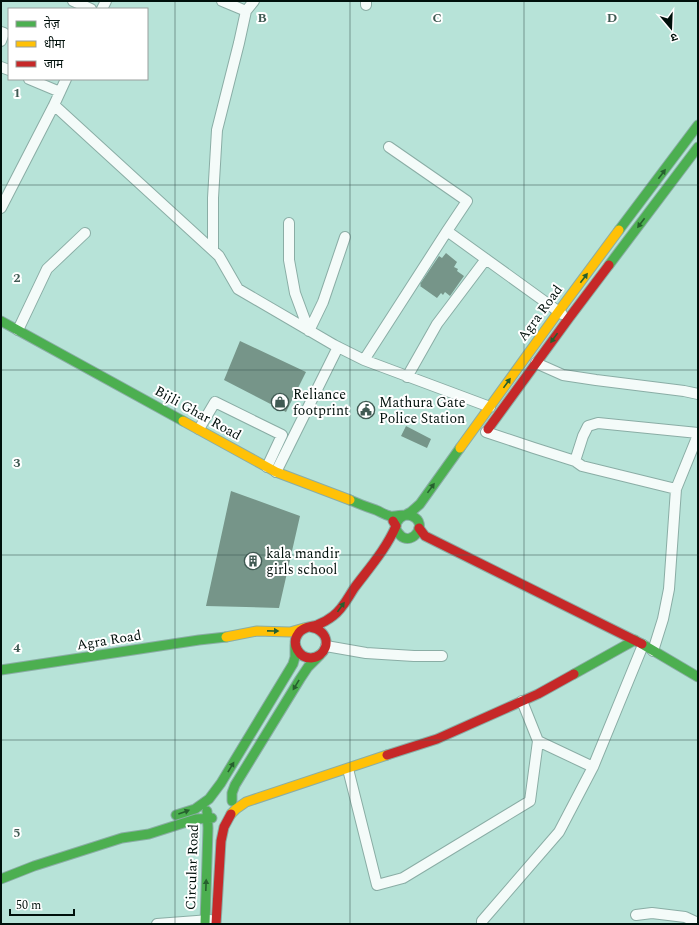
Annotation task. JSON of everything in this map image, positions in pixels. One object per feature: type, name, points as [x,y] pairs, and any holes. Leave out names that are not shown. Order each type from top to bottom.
[{"type":"main road","name":"Agra Road","points":[[404,516],[420,504],[559,312],[698,125]]},
{"type":"main road","name":"Agra Road","points":[[484,435],[569,318],[698,147]]},
{"type":"main road","name":"Bijli Ghar Road","points":[[1,321],[271,469],[388,515],[404,516]]},
{"type":"main road","points":[[399,546],[416,535],[426,514]]},
{"type":"main road","points":[[388,515],[396,526],[397,532],[402,537],[411,538],[426,536]]},
{"type":"main road","points":[[396,526],[398,520],[404,516],[415,517],[422,532],[426,536],[639,642],[698,677]]},
{"type":"main road","name":"Agra Road","points":[[1,670],[221,638],[257,631],[290,632],[321,623],[336,614],[389,542],[396,526]]},
{"type":"main road","points":[[340,623],[358,599]]},
{"type":"main road","points":[[307,627],[319,629],[323,632],[326,641],[323,650],[316,657],[310,658],[300,654],[287,642],[295,640],[300,631],[307,627]]},
{"type":"main road","points":[[232,814],[234,805],[232,793],[235,785],[300,678],[323,650],[332,634]]},
{"type":"main road","name":"Agra Road","points":[[221,638],[287,642]]},
{"type":"main road","points":[[209,815],[207,803],[209,799],[221,783],[293,664],[295,657],[287,642]]},
{"type":"main road","points":[[122,838],[149,834],[209,815],[220,820],[224,820],[246,802],[437,739],[538,694],[639,642]]},
{"type":"main road","points":[[1,879],[34,866],[122,838],[195,808],[216,794],[225,794],[232,800],[246,802]]},
{"type":"main road","name":"Circular Road","points":[[216,922],[221,841],[224,827],[232,814]]},
{"type":"main road","name":"Circular Road","points":[[205,922],[209,815]]},
{"type":"street","points":[[73,1],[89,8]]},
{"type":"street","points":[[222,1],[246,11]]},
{"type":"street","points":[[213,250],[213,198],[217,130],[246,11],[254,1]]},
{"type":"street","points":[[1,32],[4,33],[1,41]]},
{"type":"street","points":[[31,80],[60,92]]},
{"type":"street","points":[[1,208],[66,80]]},
{"type":"street","points":[[54,105],[213,250],[219,256],[238,289],[338,347],[364,360],[490,407]]},
{"type":"street","points":[[364,360],[467,201],[389,147]]},
{"type":"street","points":[[289,224],[289,260],[295,293],[310,331]]},
{"type":"street","points":[[447,231],[569,318]]},
{"type":"street","points":[[18,330],[47,269],[85,233]]},
{"type":"street","points":[[310,331],[323,302],[345,237]]},
{"type":"street","points":[[407,377],[437,324],[486,259]]},
{"type":"street","points":[[271,469],[338,347]]},
{"type":"street","points":[[536,363],[563,375],[698,394]]},
{"type":"street","points":[[199,430],[215,402],[282,435],[271,469]]},
{"type":"street","points":[[575,461],[582,436],[588,426],[598,423],[698,434],[676,489],[669,590],[663,619],[653,651]]},
{"type":"street","points":[[484,435],[534,448],[575,461],[582,466],[676,489]]},
{"type":"street","points":[[482,924],[482,921],[559,832],[593,767],[639,642]]},
{"type":"street","points":[[323,650],[414,656],[442,656]]},
{"type":"street","points":[[348,769],[377,886],[404,878],[530,801],[538,741],[522,701]]},
{"type":"street","points":[[538,741],[593,767]]},
{"type":"street","points":[[636,915],[652,913],[685,917],[698,923]]},
{"type":"street","points":[[157,924],[216,922]]},
{"type":"building","points":[[446,253],[457,262],[454,267],[464,276],[450,296],[445,292],[443,295],[441,293],[437,298],[420,286],[420,284],[439,256],[442,258]]},
{"type":"building","points":[[240,341],[306,372],[286,412],[224,380]]},
{"type":"building","points":[[406,426],[431,439],[427,448],[401,436]]},
{"type":"building","name":"kala mandir girls school","points":[[231,491],[300,516],[279,608],[206,606]]},
{"type":"traffic: fast","points":[[619,230],[698,125]]},
{"type":"traffic: fast","points":[[609,265],[698,147]]},
{"type":"traffic: fast","points":[[1,321],[183,421]]},
{"type":"traffic: fast","points":[[350,500],[388,516],[393,516],[404,515],[407,515],[417,519],[419,528],[414,536],[410,538],[401,536],[398,533],[396,530],[397,521],[400,518],[404,516],[405,515],[407,514],[411,512],[420,504],[460,448]]},
{"type":"traffic: fast","points":[[1,670],[226,637]]},
{"type":"traffic: fast","points":[[574,674],[635,640]]},
{"type":"traffic: fast","points":[[642,644],[698,677]]},
{"type":"traffic: fast","points":[[209,799],[221,783],[293,664],[295,657],[295,645]]},
{"type":"traffic: fast","points":[[232,801],[232,793],[235,785],[300,679],[308,667],[320,655]]},
{"type":"traffic: fast","points":[[176,815],[195,809],[209,799]]},
{"type":"traffic: fast","points":[[205,924],[208,828],[207,811]]},
{"type":"traffic: fast","points":[[1,879],[34,866],[122,838],[149,834],[196,819],[212,818]]},
{"type":"traffic: slow","points":[[460,448],[619,230]]},
{"type":"traffic: slow","points":[[183,421],[276,472],[350,500]]},
{"type":"traffic: slow","points":[[226,637],[257,631],[290,632],[304,628]]},
{"type":"traffic: slow","points":[[231,814],[246,802],[387,755]]},
{"type":"traffic: jam","points":[[488,429],[609,265]]},
{"type":"traffic: jam","points":[[309,627],[320,631],[326,639],[325,648],[320,655],[311,658],[303,656],[297,650],[295,642],[298,634],[304,629],[309,627],[317,625],[327,620],[340,610],[392,534],[396,526],[393,521]]},
{"type":"traffic: jam","points":[[419,528],[425,536],[642,644]]},
{"type":"traffic: jam","points":[[387,755],[437,739],[538,694],[574,674]]},
{"type":"traffic: jam","points":[[216,924],[221,841],[224,827],[231,814]]},
{"type":"place","name":"Reliance footprint","points":[[280,402]]},
{"type":"place","name":"Mathura Gate Police Station","points":[[366,410]]},
{"type":"place","name":"kala mandir girls school","points":[[253,561]]}]
